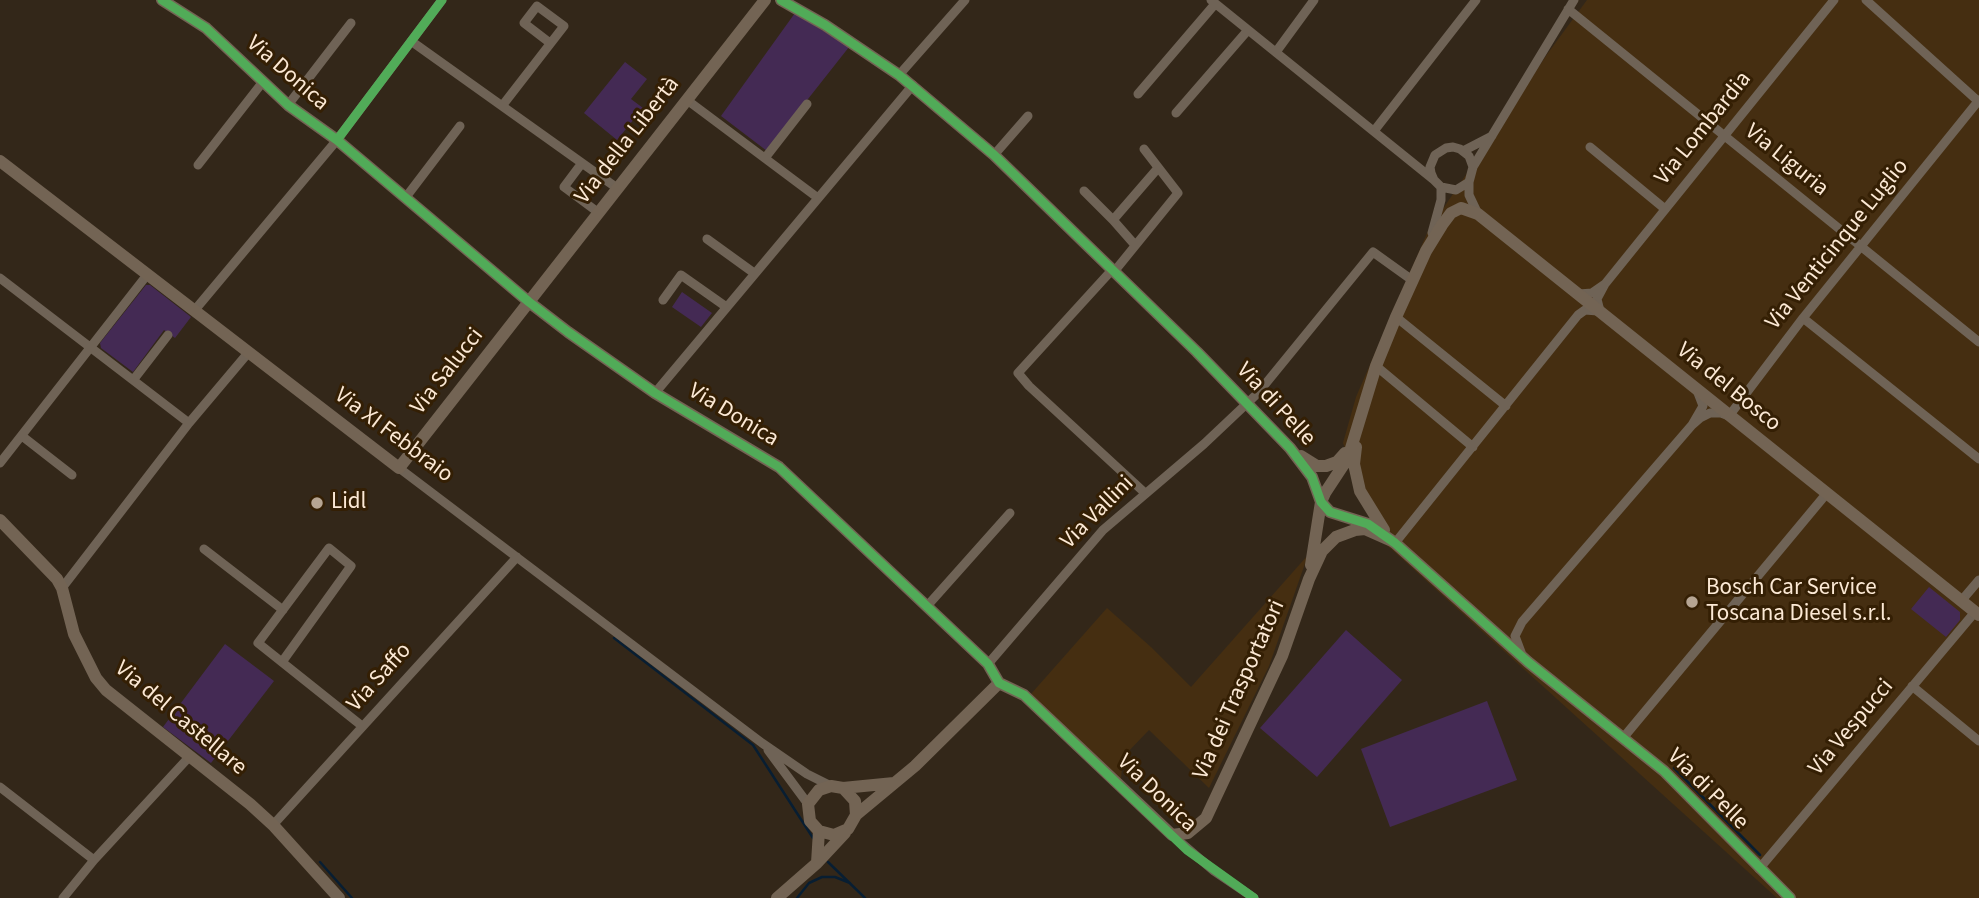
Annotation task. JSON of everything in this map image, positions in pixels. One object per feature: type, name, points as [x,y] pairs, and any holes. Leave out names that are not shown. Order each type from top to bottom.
[{"type":"street","name":"Via Donica","points":[[162,0],[206,28],[288,105],[337,140],[529,302],[577,339],[655,393],[779,467],[928,605],[988,664],[999,683],[1024,695],[1172,835],[1205,864],[1254,898]]},
{"type":"street","points":[[194,311],[337,140],[442,0]]},
{"type":"street","name":"Via di Pelle","points":[[781,0],[825,25],[913,85],[994,155],[1290,448],[1312,477],[1321,502],[1334,514],[1368,524],[1394,542],[1528,662],[1664,771],[1790,898]]},
{"type":"street","points":[[899,75],[965,0]]},
{"type":"street","points":[[1276,52],[1314,0]]},
{"type":"street","points":[[1374,131],[1476,0]]},
{"type":"street","points":[[1478,214],[1469,195],[1469,182],[1474,167],[1574,0]]},
{"type":"street","name":"Via Lombardia","points":[[1605,284],[1834,0]]},
{"type":"street","points":[[1866,0],[1979,101]]},
{"type":"street","name":"Via della Libertà","points":[[529,302],[762,2]]},
{"type":"street","points":[[1138,94],[1213,2],[1437,184],[1456,190],[1469,182]]},
{"type":"street","points":[[502,106],[564,26],[537,6],[524,23],[550,43]]},
{"type":"street","name":"Via Liguria","points":[[1568,9],[1979,342]]},
{"type":"street","points":[[288,105],[351,23]]},
{"type":"street","points":[[1176,113],[1248,30]]},
{"type":"street","points":[[411,41],[617,188]]},
{"type":"street","points":[[198,165],[262,83]]},
{"type":"street","points":[[655,393],[725,306],[913,85]]},
{"type":"street","points":[[687,100],[818,198]]},
{"type":"street","name":"Via Venticinque Luglio","points":[[1729,416],[1803,318],[1979,101]]},
{"type":"street","points":[[765,158],[807,104]]},
{"type":"street","points":[[994,155],[1028,116]]},
{"type":"street","points":[[406,197],[460,126]]},
{"type":"street","points":[[1463,151],[1494,135]]},
{"type":"street","points":[[1321,502],[1348,458],[1376,366],[1436,223],[1437,184],[1430,167],[1433,159],[1439,151],[1453,147],[1469,156],[1474,167]]},
{"type":"street","points":[[1590,147],[1665,208]]},
{"type":"street","points":[[1144,149],[1178,193],[1112,272],[1018,373],[1146,493]]},
{"type":"street","points":[[1409,159],[1433,159]]},
{"type":"street","name":"Via XI Febbraio","points":[[0,161],[762,743],[807,774],[837,787]]},
{"type":"street","points":[[582,163],[564,187],[599,213]]},
{"type":"street","points":[[1113,220],[1158,168]]},
{"type":"street","points":[[1084,191],[1135,245]]},
{"type":"street","points":[[1426,251],[1451,213],[1461,208],[1478,214]]},
{"type":"street","name":"Via del Bosco","points":[[1478,214],[1977,614]]},
{"type":"street","points":[[706,239],[754,273]]},
{"type":"street","name":"Via Vallini","points":[[988,664],[1103,530],[1248,404],[1373,252],[1412,280]]},
{"type":"street","points":[[0,463],[147,275]]},
{"type":"street","points":[[663,300],[681,275],[725,306]]},
{"type":"street","points":[[0,278],[189,424]]},
{"type":"street","points":[[1574,292],[1582,295],[1592,293],[1605,284]]},
{"type":"street","points":[[1394,542],[1578,315],[1585,310],[1600,312],[1597,303],[1599,292],[1605,284]]},
{"type":"street","name":"Via Salucci","points":[[399,468],[529,302]]},
{"type":"street","points":[[1396,317],[1506,406]]},
{"type":"street","points":[[1803,318],[1979,459]]},
{"type":"street","points":[[134,379],[168,335]]},
{"type":"street","points":[[62,588],[189,424],[248,353]]},
{"type":"street","points":[[1376,366],[1473,447]]},
{"type":"street","points":[[1692,425],[1703,406],[1695,388]]},
{"type":"street","points":[[1528,662],[1516,641],[1517,630],[1522,622],[1692,425],[1710,413],[1729,416]]},
{"type":"street","points":[[1290,448],[1310,463],[1321,467],[1331,465],[1342,457],[1358,428]]},
{"type":"street","name":"Via di Pelle","points":[[1358,428],[1354,464],[1356,477],[1374,517],[1394,542]]},
{"type":"street","points":[[22,436],[72,475]]},
{"type":"street","points":[[1623,737],[1827,494]]},
{"type":"street","name":"Via dei Trasportatori","points":[[1309,579],[1321,502]]},
{"type":"street","points":[[928,605],[1010,513]]},
{"type":"street","name":"Via del Castellare","points":[[0,520],[57,579],[62,588],[74,634],[96,678],[106,690],[250,804],[273,825],[339,898]]},
{"type":"street","name":"Via dei Trasportatori","points":[[1172,835],[1188,833],[1206,818],[1282,656],[1309,579],[1328,543],[1342,534],[1365,529],[1394,542]]},
{"type":"street","points":[[282,662],[351,566],[329,548],[258,643],[362,726]]},
{"type":"street","points":[[204,549],[283,610]]},
{"type":"street","name":"Via Saffo","points":[[273,825],[517,557]]},
{"type":"street","points":[[1962,600],[1979,580]]},
{"type":"street","name":"Via Vespucci","points":[[1759,869],[1912,686],[1977,614]]},
{"type":"street","points":[[1480,618],[1503,631],[1522,622]]},
{"type":"street","points":[[777,898],[817,863],[848,830],[856,815],[915,766],[999,683]]},
{"type":"street","points":[[1912,686],[1979,741]]},
{"type":"street","name":"Via XI Febbraio","points":[[762,743],[808,804]]},
{"type":"street","points":[[63,898],[94,860],[190,756]]},
{"type":"street","points":[[848,830],[834,835],[818,831],[810,821],[808,804],[812,796],[819,790],[837,787],[894,783]]},
{"type":"street","points":[[0,787],[94,860]]},
{"type":"street","points":[[837,787],[855,801],[856,815]]},
{"type":"street","points":[[817,863],[818,831]]},
{"type":"shaded area","points":[[1587,0],[1979,0],[1979,898],[1777,898],[1379,538],[1343,443],[1356,397],[1428,231]]},
{"type":"shaded area","points":[[795,13],[849,47],[767,151],[721,116]]},
{"type":"shaded area","points":[[625,62],[647,79],[631,99],[643,108],[617,140],[584,113]]},
{"type":"shaded area","points":[[146,285],[150,285],[191,317],[175,338],[164,330],[133,372],[101,348],[100,343]]},
{"type":"shaded area","points":[[682,292],[712,313],[701,327],[672,307]]},
{"type":"shaded area","points":[[1308,555],[1269,666],[1209,788],[1149,730],[1123,757],[1121,779],[1031,694],[1107,608],[1191,687]]},
{"type":"shaded area","points":[[1929,587],[1960,612],[1960,620],[1946,637],[1911,609]]},
{"type":"shaded area","points":[[1346,630],[1402,680],[1317,777],[1260,728]]},
{"type":"shaded area","points":[[225,644],[274,681],[211,763],[163,727]]},
{"type":"shaded area","points":[[1487,701],[1517,780],[1390,827],[1361,749]]},
{"type":"waterway","points":[[614,638],[753,745],[813,838]]},
{"type":"waterway","points":[[1674,768],[1760,855]]},
{"type":"waterway","points":[[320,862],[352,898]]},
{"type":"waterway","points":[[828,862],[865,898]]},
{"type":"waterway","points":[[797,898],[809,883],[822,877],[835,877],[850,883]]},
{"type":"cycle path","points":[[162,0],[206,28],[288,105],[337,140],[568,332],[655,393],[779,467],[988,664],[999,683],[1024,695],[1187,850],[1254,898]]},
{"type":"cycle path","points":[[337,140],[442,0]]},
{"type":"cycle path","points":[[781,0],[825,25],[899,75],[994,155],[1197,352],[1290,448],[1312,477],[1321,502],[1330,512],[1368,524],[1395,543],[1528,662],[1664,771],[1790,898]]},
{"type":"place","name":"Lidl","points":[[317,503]]},
{"type":"place","name":"Bosch Car Service Toscana Diesel s.r.l.","points":[[1692,602]]}]
